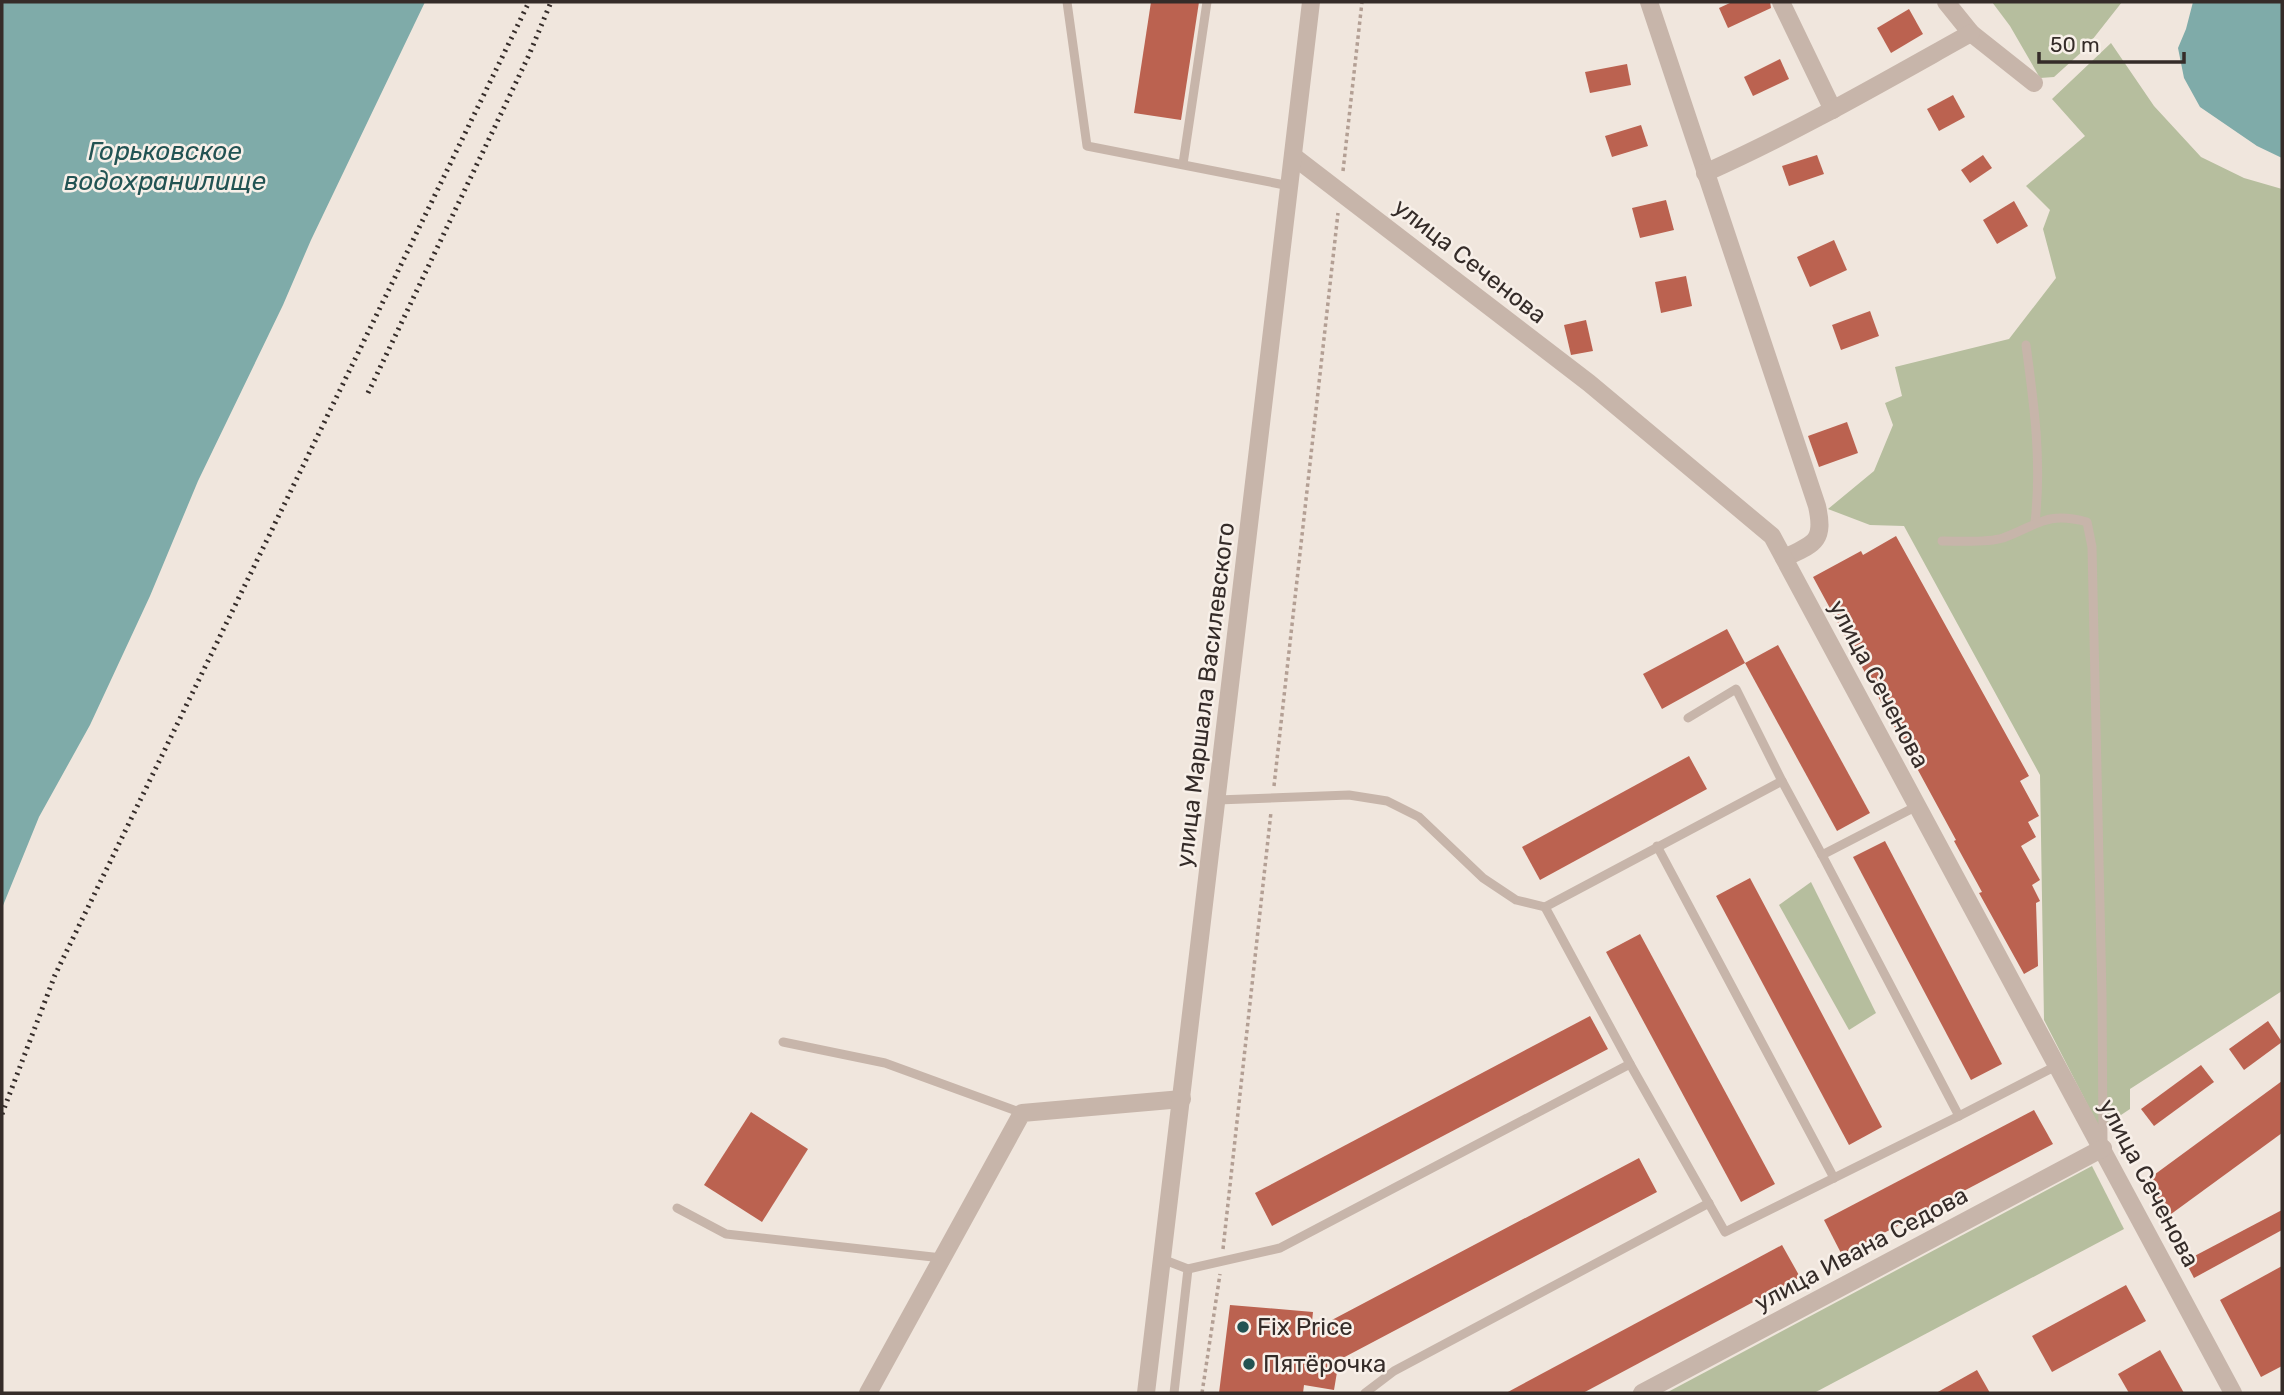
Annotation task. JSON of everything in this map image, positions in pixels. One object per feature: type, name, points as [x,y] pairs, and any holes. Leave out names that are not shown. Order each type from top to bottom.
[{"type":"street","name":"улица Маршала Василевского","points":[[1146,1393],[1311,2]]},
{"type":"street","points":[[1649,2],[1817,506],[1821,532],[1813,545],[1784,558]]},
{"type":"street","points":[[1781,2],[1833,110]]},
{"type":"street","points":[[1946,2],[1971,33],[2034,83]]},
{"type":"street","points":[[1705,173],[1755,151],[1833,110],[1971,33]]},
{"type":"street","name":"улица Сеченова","points":[[1293,156],[1589,383],[1772,536],[2233,1393]]},
{"type":"street","points":[[868,1393],[1022,1113],[1182,1099]]},
{"type":"street","name":"улица Ивана Седова","points":[[1654,1390],[2102,1148]]},
{"type":"lane","points":[[1067,2],[1087,146],[1290,186]]},
{"type":"lane","points":[[1183,164],[1208,2]]},
{"type":"lane","points":[[2026,345],[2038,434],[2039,487],[2035,522]]},
{"type":"lane","points":[[1941,541],[2000,539],[2035,522],[2067,517],[2087,522],[2092,547],[2102,996],[2102,1148]]},
{"type":"lane","points":[[1688,718],[1736,689],[1959,1116]]},
{"type":"lane","points":[[1217,800],[1349,795],[1387,801],[1419,817],[1483,877],[1516,900],[1545,907],[1782,781]]},
{"type":"lane","points":[[1822,855],[1917,806]]},
{"type":"lane","points":[[1657,846],[1834,1178]]},
{"type":"lane","points":[[1545,907],[1725,1232],[2058,1065]]},
{"type":"lane","points":[[783,1042],[885,1063],[1022,1113]]},
{"type":"lane","points":[[1162,1259],[1188,1269],[1280,1248],[1630,1064]]},
{"type":"lane","points":[[1365,1393],[1394,1371],[1709,1203]]},
{"type":"lane","points":[[677,1208],[726,1234],[942,1258]]},
{"type":"lane","points":[[1174,1393],[1188,1269]]},
{"type":"path","points":[[1202,1393],[1222,1262],[1362,2]]},
{"type":"green space","points":[[1992,2],[2122,2],[2085,49],[2054,77],[2040,78],[2010,26]]},
{"type":"green space","points":[[2111,43],[2154,106],[2201,157],[2244,178],[2282,189],[2282,991],[2130,1089],[2130,1109],[2100,1129],[2044,1020],[2040,775],[1904,526],[1870,525],[1828,509],[1874,471],[1893,425],[1885,403],[1902,396],[1895,367],[2009,339],[2056,278],[2043,229],[2050,210],[2026,186],[2085,136],[2052,99]]},
{"type":"green space","points":[[1811,882],[1876,1013],[1849,1030],[1779,905]]},
{"type":"green space","points":[[2092,1166],[2124,1229],[1814,1393],[1666,1393]]},
{"type":"water","name":"Горьковское водохранилище","points":[[2,2],[425,2],[198,481],[150,596],[90,725],[39,817],[2,908]]},
{"type":"water","points":[[2193,2],[2282,2],[2282,158],[2257,146],[2200,107],[2184,78],[2178,48]]},
{"type":"building","points":[[1151,2],[1199,2],[1181,120],[1134,113]]},
{"type":"building","points":[[1732,2],[1770,2],[1771,8],[1728,28],[1719,8]]},
{"type":"building","points":[[1909,9],[1923,34],[1891,53],[1877,28]]},
{"type":"building","points":[[1780,59],[1789,79],[1753,96],[1744,77]]},
{"type":"building","points":[[1627,64],[1631,85],[1590,93],[1585,72]]},
{"type":"building","points":[[1953,95],[1965,117],[1939,131],[1927,109]]},
{"type":"building","points":[[1641,125],[1648,146],[1612,157],[1605,136]]},
{"type":"building","points":[[1817,155],[1824,174],[1789,186],[1782,166]]},
{"type":"building","points":[[1983,155],[1992,168],[1970,183],[1961,170]]},
{"type":"building","points":[[1666,200],[1674,230],[1640,238],[1632,208]]},
{"type":"building","points":[[2014,201],[2028,226],[1997,244],[1983,220]]},
{"type":"building","points":[[1834,240],[1847,270],[1810,287],[1797,257]]},
{"type":"building","points":[[1686,276],[1692,306],[1661,313],[1655,282]]},
{"type":"building","points":[[1870,311],[1879,336],[1841,350],[1832,325]]},
{"type":"building","points":[[1586,320],[1593,351],[1571,355],[1564,325]]},
{"type":"building","points":[[1847,422],[1858,453],[1819,467],[1808,436]]},
{"type":"building","points":[[1896,536],[2029,776],[2020,781],[2039,816],[2028,822],[2036,837],[2021,846],[2040,880],[2032,885],[2040,901],[2036,903],[2038,966],[2024,974],[1979,893],[1982,892],[1954,841],[1956,840],[1813,577],[1861,551],[1863,555]]},
{"type":"building","points":[[1727,629],[1745,663],[1662,709],[1643,674]]},
{"type":"building","points":[[1778,645],[1870,813],[1837,831],[1745,663]]},
{"type":"building","points":[[1689,756],[1707,789],[1540,880],[1522,847]]},
{"type":"building","points":[[1885,841],[2002,1064],[1971,1080],[1853,857]]},
{"type":"building","points":[[1750,878],[1882,1127],[1849,1145],[1716,896]]},
{"type":"building","points":[[1640,934],[1775,1184],[1741,1202],[1606,952]]},
{"type":"building","points":[[1590,1016],[1608,1049],[1272,1226],[1255,1193]]},
{"type":"building","points":[[2268,1021],[2282,1042],[2244,1070],[2229,1049]]},
{"type":"building","points":[[2201,1065],[2214,1082],[2154,1126],[2141,1109]]},
{"type":"building","points":[[2282,1081],[2282,1133],[2167,1217],[2143,1183]]},
{"type":"building","points":[[2034,1110],[2053,1144],[1842,1255],[1824,1220]]},
{"type":"building","points":[[751,1112],[808,1149],[762,1222],[704,1185]]},
{"type":"building","points":[[1639,1158],[1657,1192],[1339,1360],[1334,1390],[1304,1385],[1303,1393],[1219,1393],[1230,1305],[1313,1312],[1311,1331]]},
{"type":"building","points":[[2282,1210],[2282,1230],[2194,1278],[2185,1261]]},
{"type":"building","points":[[1782,1245],[1800,1277],[1583,1393],[1506,1393]]},
{"type":"building","points":[[2282,1266],[2282,1366],[2261,1377],[2220,1300]]},
{"type":"building","points":[[2126,1285],[2146,1321],[2052,1372],[2032,1336]]},
{"type":"building","points":[[2160,1350],[2184,1393],[2129,1393],[2118,1374]]},
{"type":"building","points":[[1977,1370],[1990,1393],[1936,1393]]},
{"type":"railway","points":[[2,1114],[55,975],[529,2]]},
{"type":"railway","points":[[368,393],[529,55],[551,2]]},
{"type":"place","name":"Fix Price","points":[[1243,1327]]},
{"type":"place","name":"Пятёрочка","points":[[1249,1364]]}]
